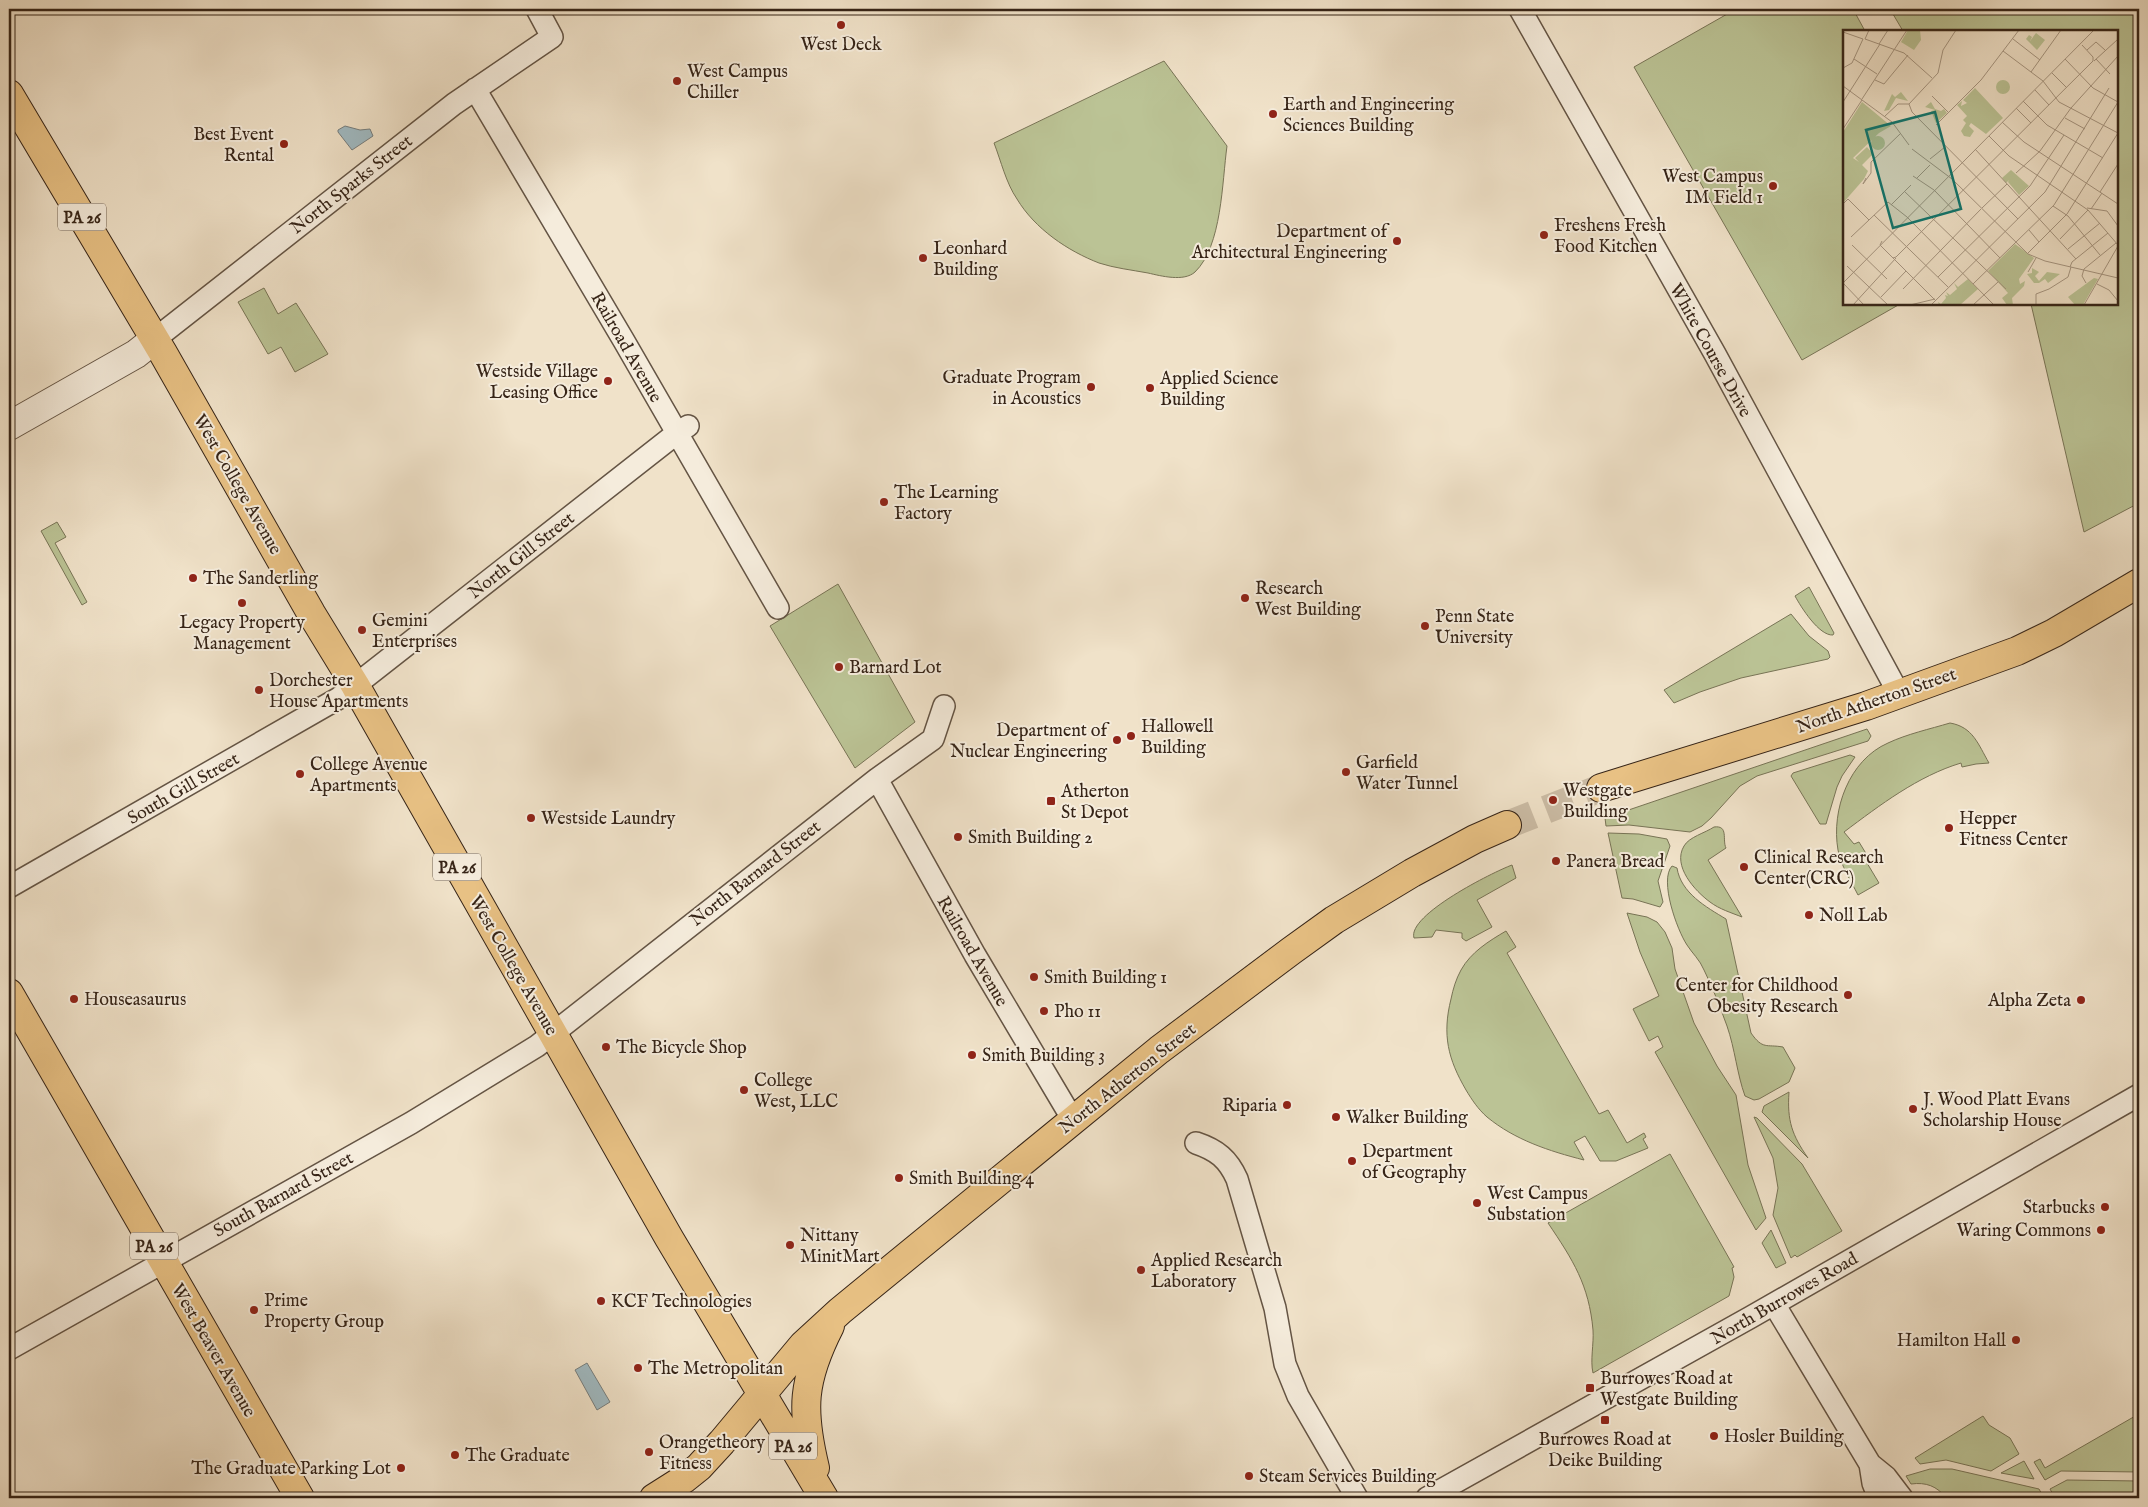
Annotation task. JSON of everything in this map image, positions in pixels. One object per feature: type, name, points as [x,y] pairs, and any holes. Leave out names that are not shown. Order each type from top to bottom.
[{"type":"main road","name":"West College Avenue","points":[[9,94],[154,339],[311,613],[355,685],[669,1238],[824,1498]]},
{"type":"main road","name":"North Atherton Street","points":[[1601,788],[1899,694],[2016,651],[2054,633],[2139,583]]},
{"type":"main road","name":"North Atherton Street","points":[[654,1498],[699,1467],[808,1340],[840,1311],[1159,1050],[1334,920],[1444,855],[1506,825]]},
{"type":"main road","name":"West Beaver Avenue","points":[[9,993],[300,1498]]},
{"type":"main road","points":[[824,1498],[809,1447],[805,1396],[820,1344],[840,1311]]},
{"type":"street","name":"North Sparks Street","points":[[154,339],[475,88],[552,37],[537,9]]},
{"type":"street","name":"White Course Drive","points":[[1520,9],[1715,354],[1899,694]]},
{"type":"street","name":"Railroad Avenue","points":[[475,88],[682,430],[778,608]]},
{"type":"street","points":[[9,426],[136,354],[154,339]]},
{"type":"street","name":"North Gill Street","points":[[355,685],[682,430]]},
{"type":"street","name":"South Gill Street","points":[[9,887],[339,698],[355,685]]},
{"type":"street","name":"North Barnard Street","points":[[554,1034],[684,929],[877,779],[933,739],[944,706]]},
{"type":"street","name":"Railroad Avenue","points":[[877,779],[975,955],[1073,1120]]},
{"type":"street","name":"South Barnard Street","points":[[9,1349],[412,1123],[554,1034]]},
{"type":"street","name":"North Burrowes Road","points":[[1427,1498],[1774,1304],[2139,1095]]},
{"type":"street","points":[[1196,1143],[1216,1151],[1224,1158],[1237,1179],[1275,1308],[1285,1364],[1298,1396],[1357,1498]]},
{"type":"street","points":[[1774,1304],[1870,1464],[1886,1477],[1902,1498]]},
{"type":"street","points":[[1870,1464],[1873,1483],[1880,1498]]},
{"type":"green space","name":"West Campus IM Field 1","points":[[1736,9],[1853,9],[1864,30],[1843,30],[1843,305],[1898,305],[1802,360],[1634,67]]},
{"type":"green space","points":[[1890,9],[2139,9],[2139,503],[2084,532],[2031,305],[2118,305],[2118,30],[1902,30]]},
{"type":"green space","points":[[1164,61],[1227,146],[1222,195],[1216,230],[1211,246],[1204,261],[1195,272],[1179,278],[1159,276],[1099,263],[1053,238],[1024,210],[1013,193],[994,143]]},
{"type":"green space","points":[[264,288],[278,314],[296,303],[328,354],[295,372],[281,347],[268,354],[238,302]]},
{"type":"green space","points":[[57,522],[66,537],[55,543],[87,602],[82,605],[41,531]]},
{"type":"green space","name":"Barnard Lot","points":[[838,584],[915,722],[855,768],[770,626]]},
{"type":"green space","points":[[1809,587],[1834,633],[1833,635],[1822,631],[1816,626],[1795,596]]},
{"type":"green space","points":[[1791,614],[1809,636],[1828,651],[1830,657],[1828,659],[1741,678],[1674,703],[1664,690]]},
{"type":"green space","points":[[1950,723],[1970,732],[1989,763],[1962,767],[1961,763],[1930,775],[1886,802],[1844,832],[1854,844],[1859,842],[1870,860],[1865,863],[1867,863],[1879,883],[1858,895],[1841,862],[1837,835],[1840,803],[1853,774],[1874,751],[1888,743],[1911,734]]},
{"type":"green space","points":[[1867,729],[1871,736],[1868,741],[1757,776],[1740,786],[1711,818],[1702,826],[1690,832],[1629,825],[1606,826],[1605,818]]},
{"type":"green space","points":[[1850,755],[1855,757],[1837,787],[1826,824],[1820,824],[1791,776],[1793,773]]},
{"type":"green space","points":[[1714,827],[1722,828],[1726,848],[1708,860],[1742,917],[1717,907],[1710,902],[1692,885],[1683,870],[1681,854],[1686,843]]},
{"type":"green space","points":[[1608,833],[1639,834],[1667,839],[1670,846],[1658,881],[1663,902],[1660,907],[1633,899],[1622,898]]},
{"type":"green space","points":[[1512,865],[1516,878],[1477,900],[1492,927],[1466,941],[1462,938],[1462,933],[1436,930],[1432,937],[1414,938],[1415,929],[1437,907],[1471,885]]},
{"type":"green space","points":[[1672,866],[1677,868],[1679,877],[1695,898],[1726,919],[1751,1033],[1762,1044],[1783,1047],[1795,1068],[1789,1082],[1759,1099],[1754,1100],[1745,1096],[1730,1035],[1716,998],[1702,966],[1683,938],[1674,917],[1667,882]]},
{"type":"green space","points":[[1627,913],[1647,917],[1657,922],[1665,932],[1672,948],[1675,969],[1694,1023],[1717,1066],[1736,1095],[1748,1165],[1766,1218],[1756,1230],[1655,1052],[1663,1047],[1658,1036],[1649,1041],[1633,1009],[1659,996],[1640,952]]},
{"type":"green space","points":[[1506,931],[1516,947],[1507,953],[1599,1114],[1608,1110],[1627,1143],[1644,1133],[1646,1137],[1643,1139],[1648,1148],[1616,1161],[1600,1161],[1585,1136],[1574,1142],[1584,1160],[1571,1157],[1545,1149],[1509,1132],[1487,1117],[1478,1108],[1460,1079],[1451,1057],[1447,1035],[1448,1012],[1455,984],[1465,964],[1475,952]]},
{"type":"green space","points":[[1789,1092],[1790,1120],[1794,1135],[1808,1158],[1762,1112],[1764,1106]]},
{"type":"green space","points":[[1754,1117],[1802,1164],[1842,1231],[1797,1257],[1795,1255],[1791,1258],[1773,1215],[1778,1188],[1773,1158]]},
{"type":"green space","points":[[1670,1154],[1734,1267],[1732,1268],[1734,1277],[1729,1296],[1593,1373],[1593,1330],[1584,1286],[1572,1261],[1548,1223]]},
{"type":"green space","points":[[1771,1230],[1786,1263],[1776,1268],[1762,1243]]},
{"type":"green space","points":[[2137,1415],[2139,1419],[2139,1472],[2061,1471],[2045,1480],[2034,1462],[2040,1459],[2045,1468]]},
{"type":"green space","points":[[1983,1416],[1989,1425],[2010,1438],[2019,1454],[1991,1471],[1946,1460],[1920,1464],[1915,1458]]},
{"type":"green space","points":[[2024,1461],[2034,1479],[2001,1473]]},
{"type":"green space","points":[[1930,1469],[1952,1469],[2039,1489],[2044,1498],[1946,1498],[1939,1490],[1931,1486],[1911,1484],[1906,1476]]},
{"type":"green space","points":[[2067,1480],[2139,1481],[2139,1498],[2055,1498],[2050,1489]]},
{"type":"water","points":[[345,126],[360,130],[370,129],[373,136],[352,150],[338,132],[338,130]]},
{"type":"water","points":[[587,1363],[610,1402],[597,1410],[575,1370]]},
{"type":"tunnel","points":[[1507,825],[1601,788]]},
{"type":"place","name":"West Deck","points":[[841,25]]},
{"type":"place","name":"West Campus Chiller","points":[[677,81]]},
{"type":"place","name":"Earth and Engineering Sciences Building","points":[[1273,114]]},
{"type":"place","name":"Best Event Rental","points":[[284,144]]},
{"type":"place","name":"West Campus IM Field 1","points":[[1773,186]]},
{"type":"place","name":"Freshens Fresh Food Kitchen","points":[[1544,235]]},
{"type":"place","name":"Department of Architectural Engineering","points":[[1397,241]]},
{"type":"place","name":"Leonhard Building","points":[[923,258]]},
{"type":"place","name":"Westside Village Leasing Office","points":[[608,381]]},
{"type":"place","name":"Graduate Program in Acoustics","points":[[1091,387]]},
{"type":"place","name":"Applied Science Building","points":[[1150,388]]},
{"type":"place","name":"The Learning Factory","points":[[884,502]]},
{"type":"place","name":"The Sanderling","points":[[193,578]]},
{"type":"place","name":"Research West Building","points":[[1245,598]]},
{"type":"place","name":"Legacy Property Management","points":[[242,603]]},
{"type":"place","name":"Penn State University","points":[[1425,626]]},
{"type":"place","name":"Gemini Enterprises","points":[[362,630]]},
{"type":"place","name":"Barnard Lot","points":[[839,667]]},
{"type":"place","name":"Dorchester House Apartments","points":[[259,690]]},
{"type":"place","name":"Hallowell Building","points":[[1131,736]]},
{"type":"place","name":"Department of Nuclear Engineering","points":[[1117,740]]},
{"type":"place","name":"Garfield Water Tunnel","points":[[1346,772]]},
{"type":"place","name":"College Avenue Apartments","points":[[300,774]]},
{"type":"place","name":"Westgate Building","points":[[1553,800]]},
{"type":"place","name":"Atherton St Depot","points":[[1051,801]]},
{"type":"place","name":"Westside Laundry","points":[[531,818]]},
{"type":"place","name":"Hepper Fitness Center","points":[[1949,828]]},
{"type":"place","name":"Smith Building 2","points":[[958,837]]},
{"type":"place","name":"Panera Bread","points":[[1556,861]]},
{"type":"place","name":"Clinical Research Center(CRC)","points":[[1744,867]]},
{"type":"place","name":"Noll Lab","points":[[1809,915]]},
{"type":"place","name":"Smith Building 1","points":[[1034,977]]},
{"type":"place","name":"Center for Childhood Obesity Research","points":[[1848,995]]},
{"type":"place","name":"Houseasaurus","points":[[74,999]]},
{"type":"place","name":"Alpha Zeta","points":[[2081,1000]]},
{"type":"place","name":"Pho 11","points":[[1044,1011]]},
{"type":"place","name":"The Bicycle Shop","points":[[606,1047]]},
{"type":"place","name":"Smith Building 3","points":[[972,1055]]},
{"type":"place","name":"College West, LLC","points":[[744,1090]]},
{"type":"place","name":"Riparia","points":[[1287,1105]]},
{"type":"place","name":"J. Wood Platt Evans Scholarship House","points":[[1913,1109]]},
{"type":"place","name":"Walker Building","points":[[1336,1117]]},
{"type":"place","name":"Department of Geography","points":[[1352,1161]]},
{"type":"place","name":"Smith Building 4","points":[[899,1178]]},
{"type":"place","name":"West Campus Substation","points":[[1477,1203]]},
{"type":"place","name":"Starbucks","points":[[2105,1207]]},
{"type":"place","name":"Waring Commons","points":[[2101,1230]]},
{"type":"place","name":"Nittany MinitMart","points":[[790,1245]]},
{"type":"place","name":"Applied Research Laboratory","points":[[1141,1270]]},
{"type":"place","name":"KCF Technologies","points":[[601,1301]]},
{"type":"place","name":"Prime Property Group","points":[[254,1310]]},
{"type":"place","name":"Hamilton Hall","points":[[2016,1340]]},
{"type":"place","name":"The Metropolitan","points":[[638,1368]]},
{"type":"place","name":"Burrowes Road at Westgate Building","points":[[1590,1388]]},
{"type":"place","name":"Burrowes Road at Deike Building","points":[[1605,1420]]},
{"type":"place","name":"Hosler Building","points":[[1714,1436]]},
{"type":"place","name":"Orangetheory Fitness","points":[[649,1452]]},
{"type":"place","name":"The Graduate","points":[[455,1455]]},
{"type":"place","name":"The Graduate Parking Lot","points":[[401,1468]]},
{"type":"place","name":"Steam Services Building","points":[[1249,1476]]}]
